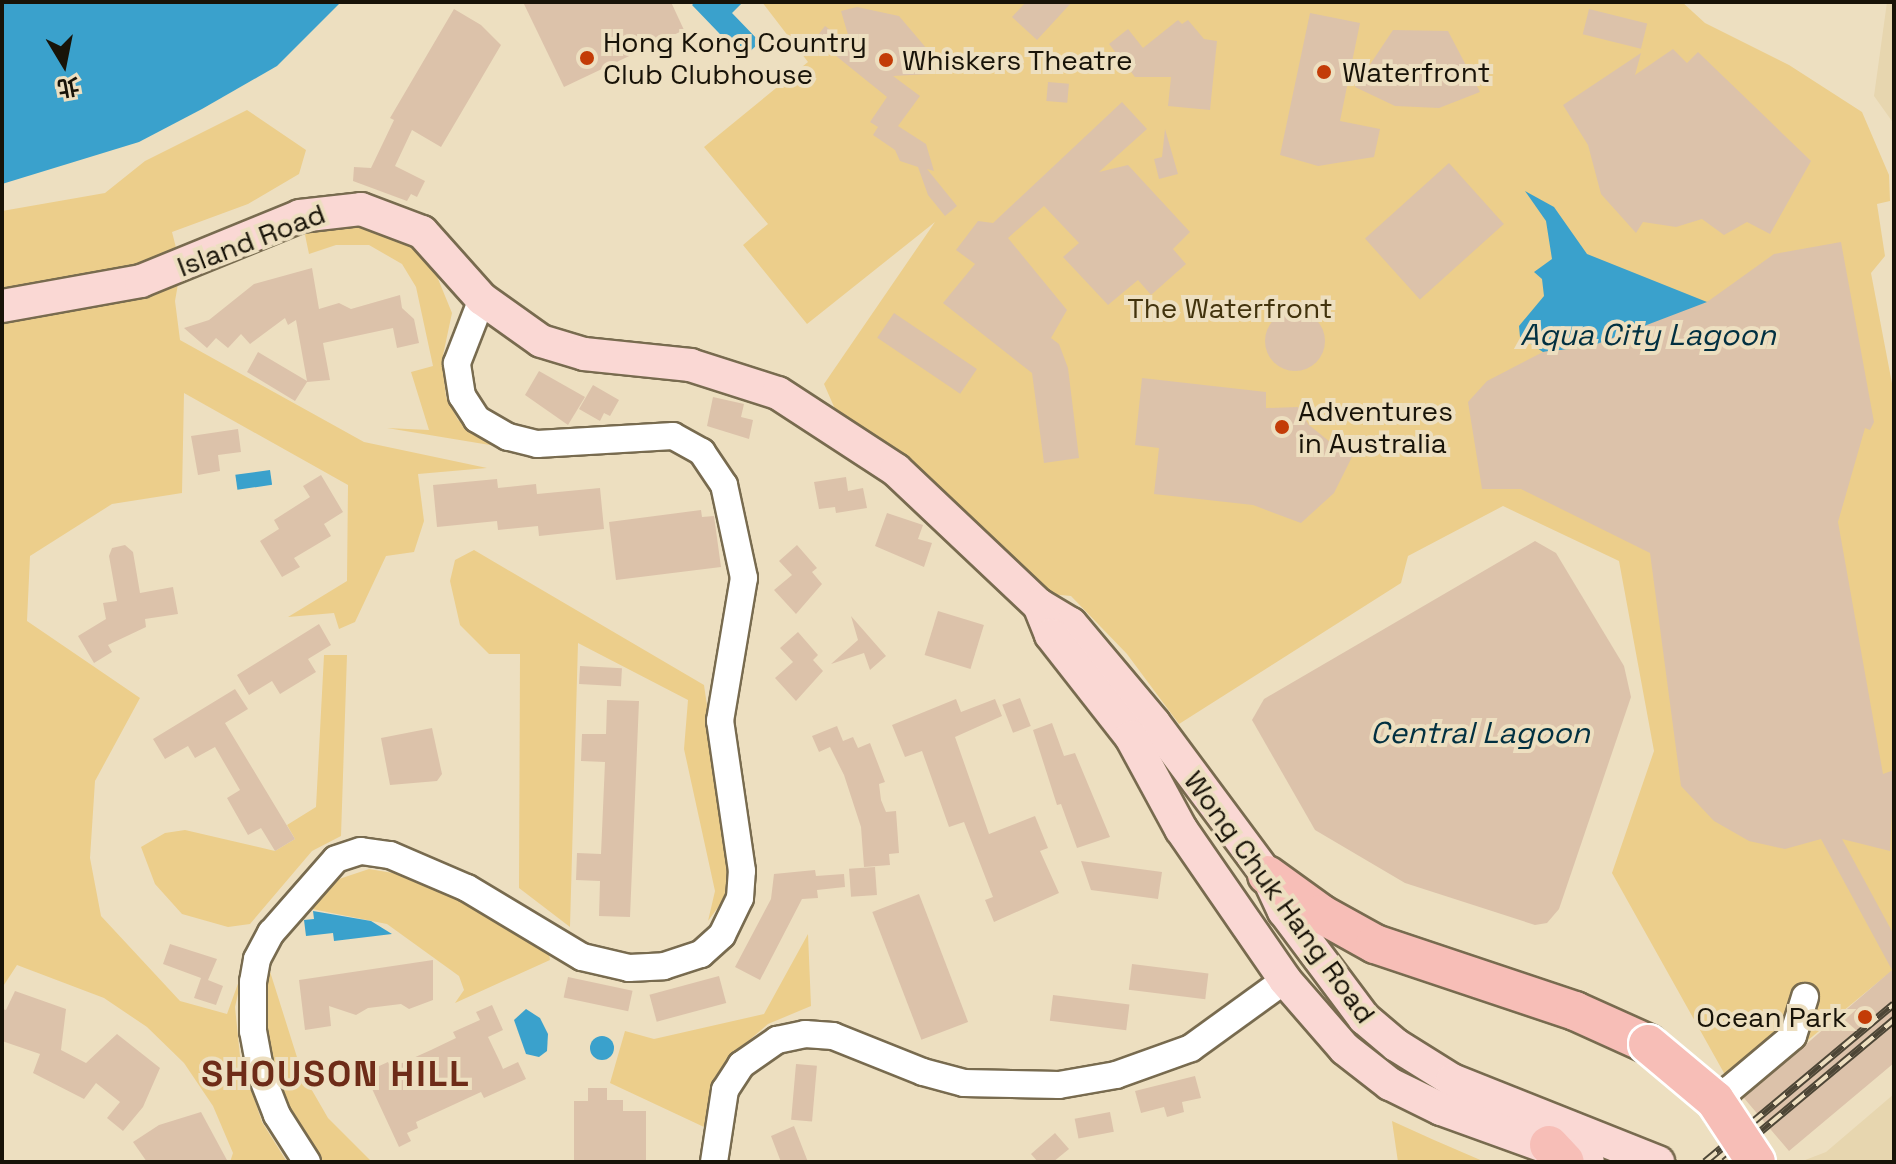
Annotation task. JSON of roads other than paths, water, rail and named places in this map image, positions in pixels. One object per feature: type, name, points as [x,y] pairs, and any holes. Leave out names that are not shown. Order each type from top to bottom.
[{"type":"highway","points":[[1267,875],[1321,914],[1375,944],[1575,1011],[1648,1044],[1703,1086],[1738,1129],[1753,1162]]},
{"type":"main road","name":"Island Road","points":[[2,306],[141,281],[300,216],[337,208],[386,214],[422,232],[478,294]]},
{"type":"main road","name":"Wong Chuk Hang Road","points":[[478,294],[554,346],[709,369],[803,407],[913,484],[1039,605],[1071,624],[1154,723],[1267,875],[1297,930],[1342,991],[1396,1045],[1452,1080],[1658,1162]]},
{"type":"main road","name":"Wong Chuk Hang Road","points":[[1039,605],[1051,635],[1139,748],[1181,829],[1285,980],[1345,1049],[1390,1084],[1441,1109],[1557,1154],[1588,1162]]},
{"type":"main road","points":[[1181,829],[1187,814],[1210,801]]},
{"type":"main road","points":[[1297,930],[1285,980],[1321,982],[1342,991]]},
{"type":"street","points":[[307,1162],[277,1115],[261,1074],[253,1031],[253,982],[271,933],[336,859],[361,851],[390,855],[467,888],[582,957],[629,968],[664,966],[701,954],[730,924],[740,898],[742,871],[720,721],[744,578],[724,485],[702,452],[673,436],[537,444],[508,437],[477,419],[462,396],[457,363],[478,294]]},
{"type":"street","points":[[714,1162],[725,1090],[741,1065],[777,1040],[805,1034],[833,1036],[923,1072],[964,1083],[1059,1085],[1116,1075],[1191,1048],[1285,980]]},
{"type":"street","points":[[1753,1162],[1717,1113],[1730,1089],[1793,1036],[1805,997]]},
{"type":"water","points":[[2,2],[341,2],[277,66],[202,109],[139,142],[2,184]]},
{"type":"water","points":[[695,2],[743,2],[732,13],[760,42],[743,58],[692,5]]},
{"type":"water","name":"Aqua City Lagoon","points":[[1525,191],[1554,207],[1587,254],[1707,302],[1724,299],[1597,362],[1589,347],[1543,352],[1520,337],[1519,326],[1544,296],[1542,279],[1534,272],[1552,259],[1546,221]]},
{"type":"water","points":[[270,470],[272,485],[237,490],[235,475]]},
{"type":"water","points":[[313,911],[371,921],[392,934],[334,941],[333,933],[306,936],[304,920],[314,919]]},
{"type":"water","points":[[526,1009],[540,1018],[548,1034],[547,1051],[539,1057],[526,1054],[514,1020]]},
{"type":"water","points":[[602,1036],[610,1040],[614,1048],[610,1056],[602,1060],[594,1056],[590,1048],[594,1040]]},
{"type":"railway","points":[[1705,1162],[1894,1004]]},
{"type":"railway","points":[[1724,1162],[1894,1020]]},
{"type":"place","name":"Hong Kong Country Club Clubhouse","points":[[587,58]]},
{"type":"place","name":"Whiskers Theatre","points":[[886,60]]},
{"type":"place","name":"Waterfront","points":[[1324,72]]},
{"type":"place","name":"Adventures in Australia","points":[[1282,427]]},
{"type":"place","name":"Ocean Park","points":[[1865,1017]]},
{"type":"district","name":"SHOUSON HILL","points":[[336,1075]]},
{"type":"park label","name":"The Waterfront","points":[[1230,308]]},
{"type":"water label","name":"Central Lagoon","points":[[1480,733]]}]
